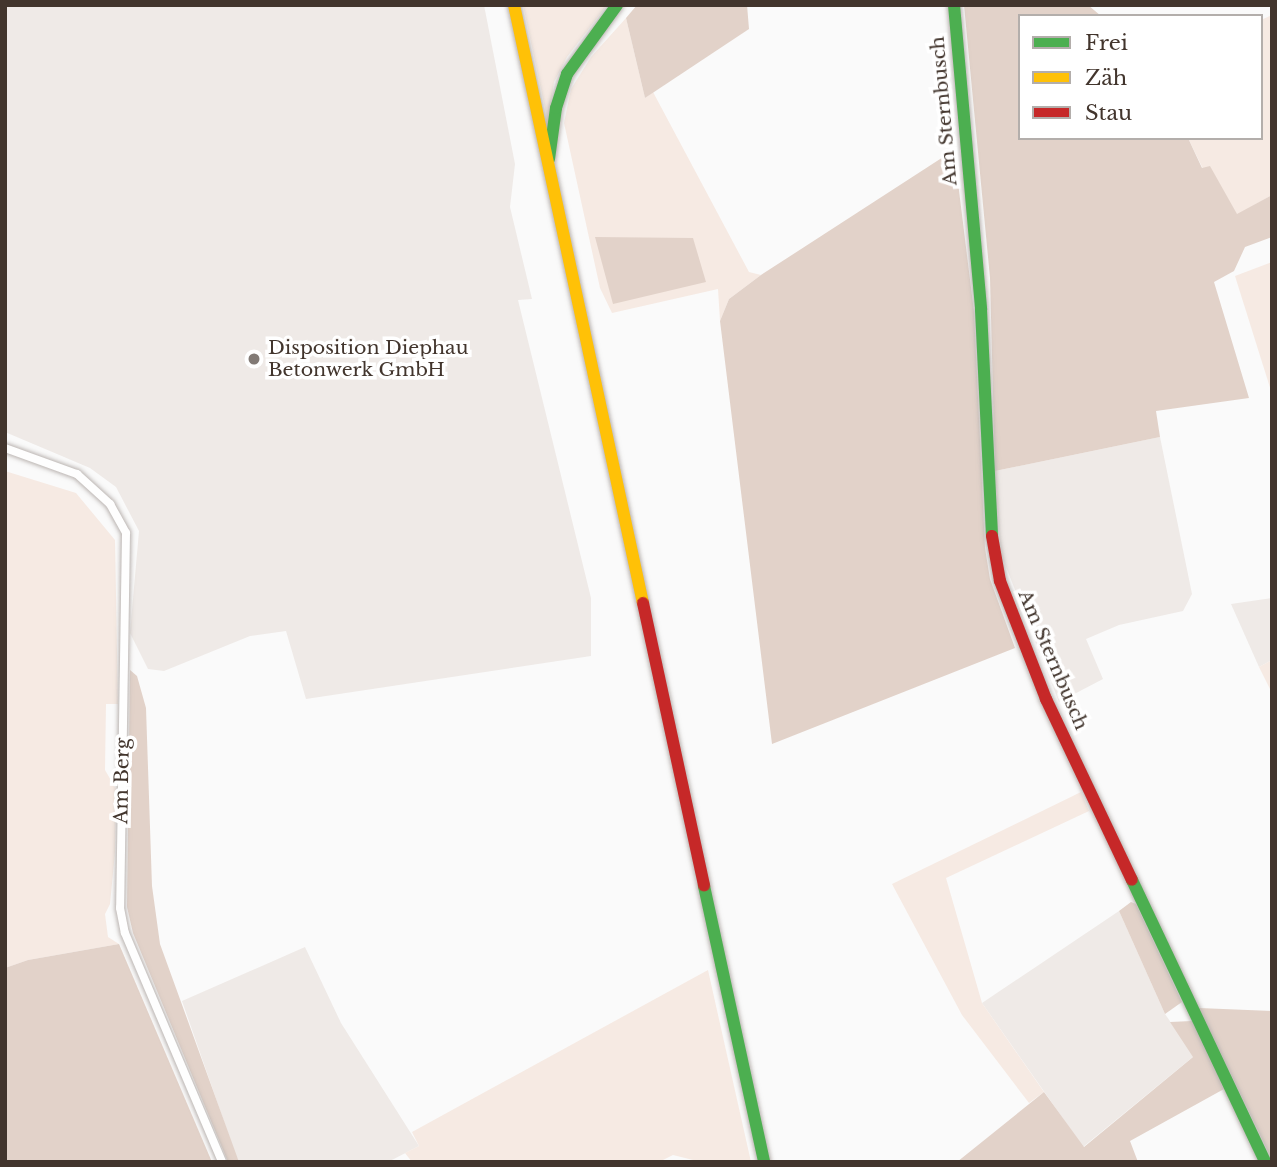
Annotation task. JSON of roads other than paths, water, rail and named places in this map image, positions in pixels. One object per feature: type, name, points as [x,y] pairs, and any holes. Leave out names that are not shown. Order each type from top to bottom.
[{"type":"main road","points":[[514,5],[764,1162]]},
{"type":"main road","points":[[549,162],[567,74],[617,5]]},
{"type":"main road","name":"Am Sternbusch","points":[[954,5],[981,310],[990,526],[1000,581],[1046,699],[1265,1162]]},
{"type":"street","name":"Am Berg","points":[[5,448],[77,474],[110,504],[126,533],[120,908],[129,941],[222,1162]]},
{"type":"place","name":"Disposition Diephau Betonwerk GmbH","points":[[254,359]]}]
